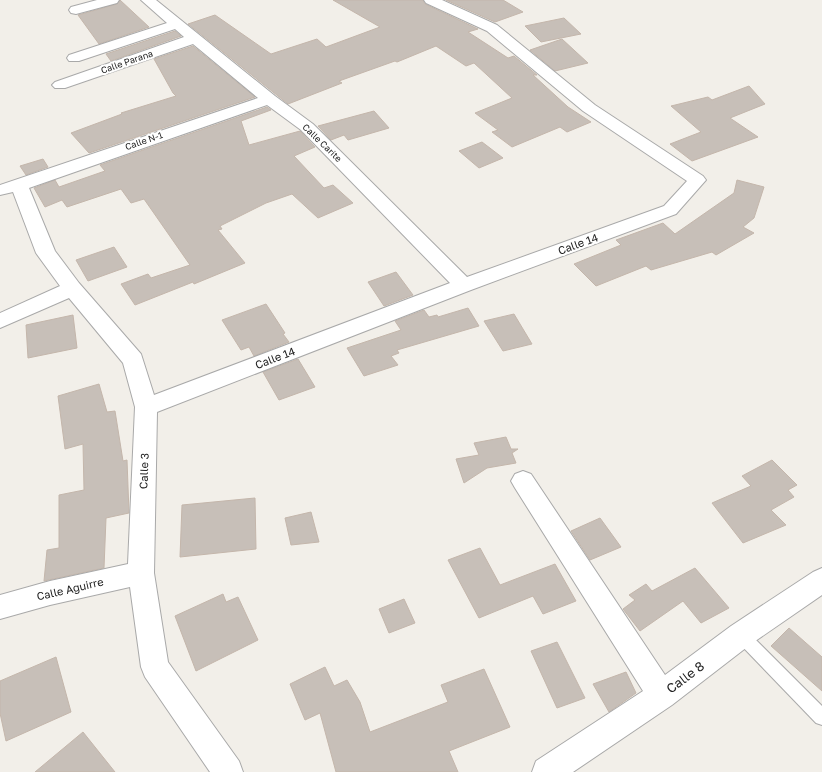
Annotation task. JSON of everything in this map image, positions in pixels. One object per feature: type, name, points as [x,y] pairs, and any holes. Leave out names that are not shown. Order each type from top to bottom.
[{"type":"street","points":[[76,10],[112,0]]},
{"type":"street","name":"Calle Carite","points":[[148,0],[270,99],[307,127],[464,285]]},
{"type":"street","name":"Calle 14","points":[[146,407],[464,285],[670,210],[697,180],[589,108],[492,28],[431,0]]},
{"type":"street","name":"Calle Parana","points":[[74,58],[177,24]]},
{"type":"street","name":"Calle Parana","points":[[60,85],[195,38]]},
{"type":"street","name":"Calle N-1","points":[[9,187],[270,99]]},
{"type":"street","name":"Calle 3","points":[[9,187],[46,253],[72,288],[132,360],[146,407],[141,573],[155,667],[228,772]]},
{"type":"street","points":[[0,321],[72,288]]},
{"type":"street","points":[[523,480],[662,695]]},
{"type":"street","name":"Calle Aguirre","points":[[0,607],[50,593],[141,573]]},
{"type":"street","name":"Calle 8","points":[[547,772],[662,695],[741,635],[822,580]]},
{"type":"lane","points":[[741,635],[822,717]]},
{"type":"building","points":[[120,0],[149,27],[99,44],[78,15],[117,4]]},
{"type":"building","points":[[333,0],[423,0],[425,4],[478,29],[468,32],[508,58],[514,56],[537,75],[533,75],[568,107],[591,122],[567,132],[560,127],[512,147],[492,132],[498,130],[475,113],[512,98],[474,63],[466,66],[436,46],[397,62],[395,61],[339,81],[342,83],[288,104],[188,24],[215,15],[271,54],[317,39],[326,47],[380,27]]},
{"type":"building","points":[[446,0],[503,0],[523,12],[495,22]]},
{"type":"building","points":[[564,18],[581,34],[541,42],[525,26]]},
{"type":"building","points":[[175,31],[181,36],[111,61],[106,54]]},
{"type":"building","points":[[562,39],[588,63],[555,71],[530,50]]},
{"type":"building","points":[[193,46],[255,97],[89,153],[71,133],[122,114],[121,113],[176,96],[154,59]]},
{"type":"building","points":[[749,86],[765,104],[730,118],[758,137],[692,161],[670,144],[701,132],[671,106],[708,97],[712,100]]},
{"type":"building","points":[[267,107],[271,110],[241,121],[249,145],[300,131],[315,147],[294,156],[324,188],[333,185],[353,203],[318,218],[292,194],[266,203],[220,226],[222,229],[218,230],[245,263],[194,284],[193,282],[135,305],[121,284],[148,274],[151,278],[190,265],[144,199],[131,203],[121,189],[67,207],[62,200],[45,207],[34,188],[55,180],[59,187],[105,171],[100,165]]},
{"type":"building","points":[[374,111],[389,128],[348,140],[344,135],[331,140],[318,126]]},
{"type":"building","points":[[482,142],[503,158],[479,168],[459,151]]},
{"type":"building","points":[[43,159],[48,167],[26,175],[20,166]]},
{"type":"building","points":[[737,180],[764,187],[754,218],[743,227],[754,233],[716,255],[712,252],[651,270],[646,266],[596,286],[574,264],[621,245],[616,240],[663,223],[675,234],[734,193]]},
{"type":"building","points":[[114,247],[127,267],[88,281],[76,260]]},
{"type":"building","points":[[396,272],[413,295],[384,306],[368,282]]},
{"type":"building","points":[[266,304],[285,333],[283,334],[289,342],[254,356],[249,347],[241,350],[222,320]]},
{"type":"building","points":[[468,308],[479,326],[397,350],[399,353],[391,356],[398,365],[364,376],[347,348],[401,330],[395,321],[424,310],[429,317],[437,315],[438,317]]},
{"type":"building","points":[[514,314],[532,344],[503,351],[484,321]]},
{"type":"building","points":[[73,315],[77,348],[28,358],[26,325]]},
{"type":"building","points":[[298,359],[315,387],[279,400],[263,372]]},
{"type":"building","points":[[99,384],[107,412],[115,411],[123,461],[127,460],[129,513],[106,518],[104,568],[44,581],[47,550],[59,548],[59,495],[84,490],[83,444],[65,449],[58,396]]},
{"type":"building","points":[[506,437],[511,449],[518,449],[512,453],[516,463],[487,468],[464,483],[456,459],[479,455],[474,443]]},
{"type":"building","points":[[772,460],[797,485],[788,490],[794,497],[771,510],[786,525],[743,543],[712,503],[751,486],[742,476]]},
{"type":"building","points":[[255,498],[256,549],[180,557],[182,505]]},
{"type":"building","points":[[311,512],[319,542],[291,545],[285,518]]},
{"type":"building","points":[[600,518],[621,547],[590,560],[571,531]]},
{"type":"building","points":[[480,548],[500,585],[555,564],[576,601],[543,614],[533,596],[479,618],[448,560]]},
{"type":"building","points":[[695,568],[729,608],[701,623],[683,601],[640,631],[623,609],[635,600],[629,595],[646,584],[652,591]]},
{"type":"building","points":[[223,594],[226,602],[238,597],[258,640],[196,671],[175,616]]},
{"type":"building","points":[[404,599],[415,623],[389,633],[379,609]]},
{"type":"building","points":[[789,628],[822,657],[822,691],[771,646]]},
{"type":"building","points":[[557,642],[585,698],[557,708],[531,651]]},
{"type":"building","points":[[56,657],[71,712],[6,741],[0,713],[0,681]]},
{"type":"building","points":[[325,667],[334,686],[347,680],[360,702],[370,732],[448,702],[441,685],[484,669],[510,727],[449,751],[458,772],[336,772],[320,713],[305,720],[290,684]]},
{"type":"building","points":[[626,672],[636,693],[609,712],[593,684]]},
{"type":"building","points":[[83,732],[115,772],[35,772]]}]
